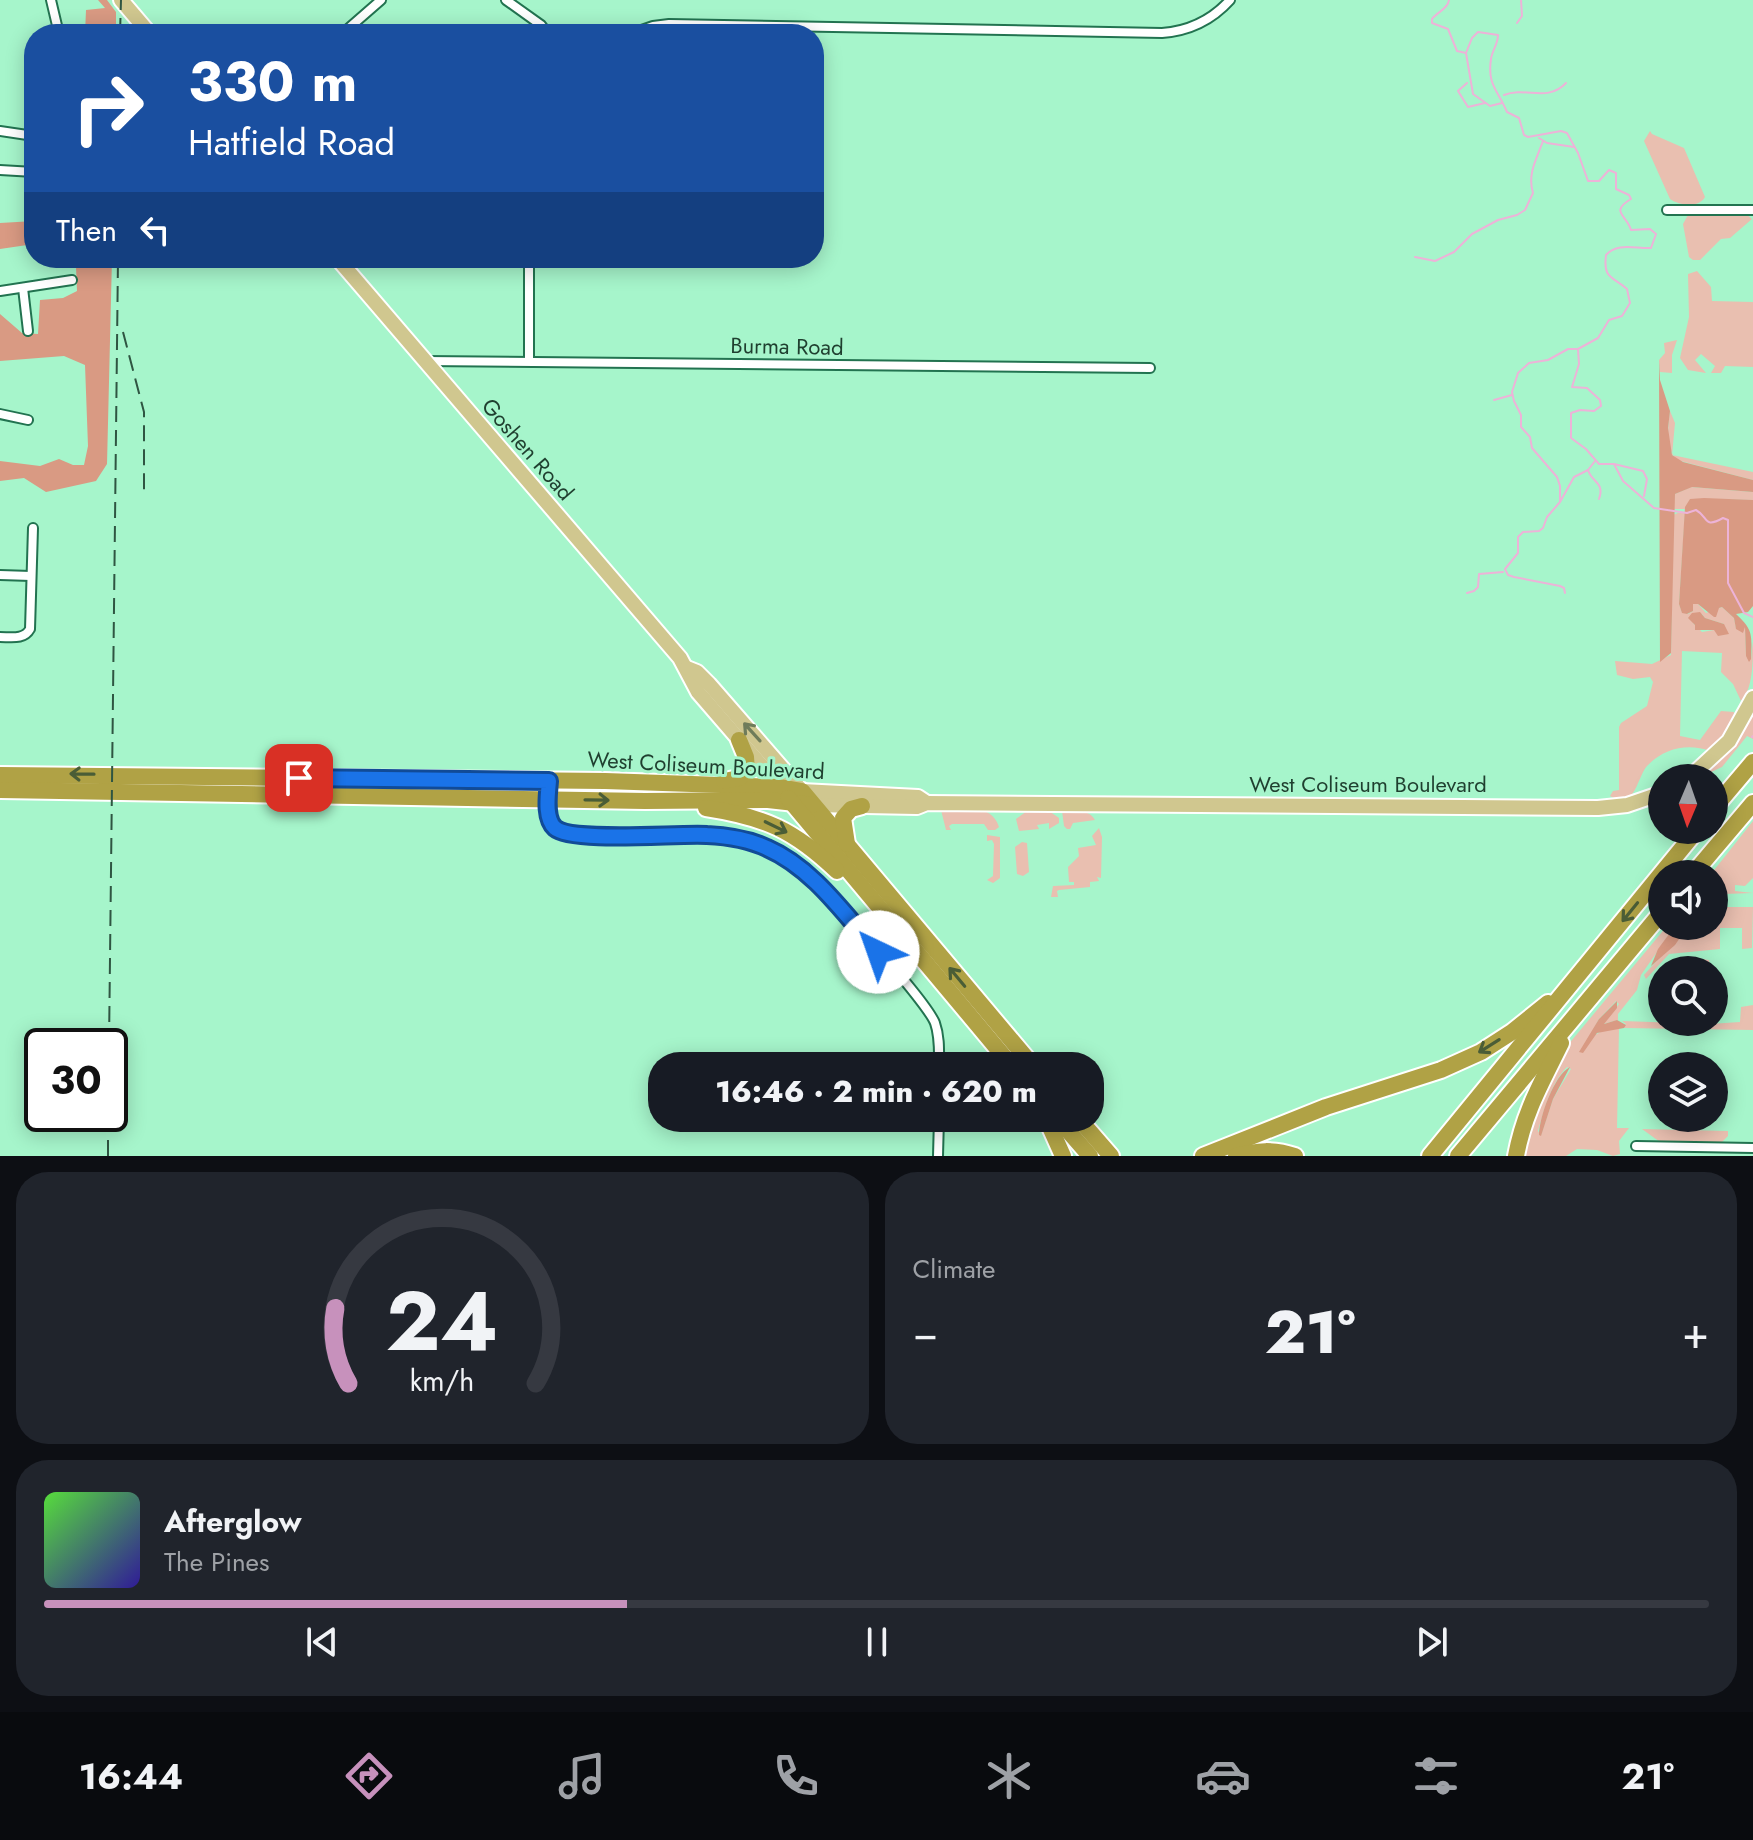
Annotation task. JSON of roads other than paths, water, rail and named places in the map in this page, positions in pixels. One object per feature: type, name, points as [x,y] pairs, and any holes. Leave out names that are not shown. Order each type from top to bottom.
[{"type":"highway","points":[[708,785],[739,778],[747,770],[739,740]]},
{"type":"highway","points":[[1728,791],[1753,762]]},
{"type":"highway","name":"West Coliseum Boulevard","points":[[0,775],[549,781],[708,785],[791,793]]},
{"type":"highway","name":"West Coliseum Boulevard","points":[[0,790],[645,801],[791,793]]},
{"type":"highway","points":[[791,793],[813,805],[1021,1052]]},
{"type":"highway","name":"Goshen Road","points":[[791,793],[1000,1052]]},
{"type":"highway","points":[[645,801],[748,815],[775,824],[812,847],[890,919]]},
{"type":"highway","points":[[1705,860],[1753,803]]},
{"type":"highway","points":[[847,846],[843,818],[851,809],[862,806]]},
{"type":"highway","points":[[1430,1156],[1686,844]]},
{"type":"highway","points":[[1458,1156],[1648,928]]},
{"type":"highway","points":[[1203,1156],[1263,1130],[1441,1070],[1481,1052],[1512,1032],[1574,982]]},
{"type":"highway","points":[[1516,1156],[1539,1083],[1571,1019]]},
{"type":"highway","points":[[1052,1132],[1063,1156]]},
{"type":"highway","points":[[1069,1132],[1090,1156]]},
{"type":"highway","points":[[1090,1132],[1111,1156]]},
{"type":"highway","points":[[1236,1156],[1274,1150],[1295,1156]]},
{"type":"main road","points":[[121,0],[141,24]]},
{"type":"main road","name":"Goshen Road","points":[[348,268],[423,361],[687,668],[697,672],[709,684],[791,793]]},
{"type":"main road","name":"Goshen Road","points":[[687,668],[698,692],[791,793]]},
{"type":"main road","points":[[1707,764],[1729,741],[1753,698]]},
{"type":"main road","name":"West Coliseum Boulevard","points":[[791,793],[918,797],[927,803]]},
{"type":"main road","name":"West Coliseum Boulevard","points":[[813,805],[917,807],[927,803],[1598,808],[1627,805],[1648,798]]},
{"type":"street","points":[[51,0],[57,24]]},
{"type":"street","points":[[353,24],[381,0]]},
{"type":"street","points":[[506,0],[540,24]]},
{"type":"street","points":[[824,27],[1162,33],[1199,25],[1227,3]]},
{"type":"street","points":[[0,131],[24,135]]},
{"type":"street","points":[[0,170],[24,171]]},
{"type":"street","points":[[1667,210],[1753,210]]},
{"type":"street","points":[[529,268],[529,361]]},
{"type":"street","points":[[0,291],[72,280]]},
{"type":"street","points":[[23,288],[28,331]]},
{"type":"street","name":"Burma Road","points":[[423,361],[1150,368]]},
{"type":"street","points":[[0,414],[28,420]]},
{"type":"street","points":[[0,637],[28,634],[31,622],[33,528]]},
{"type":"street","points":[[0,575],[31,576]]},
{"type":"street","points":[[549,781],[552,824],[570,835],[722,836],[745,839],[788,859],[807,874],[930,1013],[938,1038],[938,1052]]},
{"type":"street","points":[[938,1156],[939,1132]]},
{"type":"street","points":[[1636,1146],[1753,1148]]},
{"type":"waterway","points":[[1449,0],[1432,23],[1448,29],[1457,51],[1466,53],[1478,32],[1498,35],[1491,59],[1492,81],[1507,112],[1519,118],[1524,135],[1567,133],[1588,181],[1599,181],[1609,170],[1616,173],[1616,189],[1631,199],[1620,211],[1631,230],[1650,229],[1656,234],[1651,248],[1621,247],[1606,255],[1607,273],[1627,289],[1630,303],[1622,316],[1609,320],[1598,338],[1578,349],[1579,364],[1572,387],[1587,388],[1600,400],[1601,406],[1594,411],[1571,413],[1571,438],[1599,464],[1614,464],[1623,481],[1654,508],[1687,513],[1696,510],[1709,522],[1723,518],[1728,520],[1728,583],[1744,613],[1753,617]]},
{"type":"waterway","points":[[1517,23],[1522,16],[1521,0]]},
{"type":"waterway","points":[[1466,53],[1473,94],[1490,106],[1502,103]]},
{"type":"waterway","points":[[1467,83],[1458,91],[1468,107],[1485,103]]},
{"type":"waterway","points":[[1504,95],[1551,92],[1566,83]]},
{"type":"waterway","points":[[1539,138],[1547,143],[1574,147]]},
{"type":"waterway","points":[[1415,257],[1435,261],[1454,252],[1472,234],[1525,210],[1533,193],[1532,173],[1543,141]]},
{"type":"waterway","points":[[1560,501],[1557,477],[1532,448],[1530,437],[1521,427],[1521,415],[1512,392],[1518,373],[1529,363],[1548,360],[1568,349],[1578,349]]},
{"type":"waterway","points":[[1494,400],[1512,395]]},
{"type":"waterway","points":[[1565,593],[1560,586],[1514,577],[1508,575],[1505,569],[1518,553],[1518,537],[1523,532],[1543,528],[1574,477],[1588,470],[1595,461]]},
{"type":"waterway","points":[[1614,464],[1643,471],[1647,479],[1644,496]]},
{"type":"waterway","points":[[1588,470],[1599,486],[1599,499]]},
{"type":"waterway","points":[[1467,593],[1478,587],[1479,574],[1503,572]]},
{"type":"railway","points":[[120,24],[121,0]]},
{"type":"railway","points":[[109,1028],[118,268]]},
{"type":"railway","points":[[123,332],[144,412],[144,497]]},
{"type":"railway","points":[[108,1132],[108,1156]]}]
